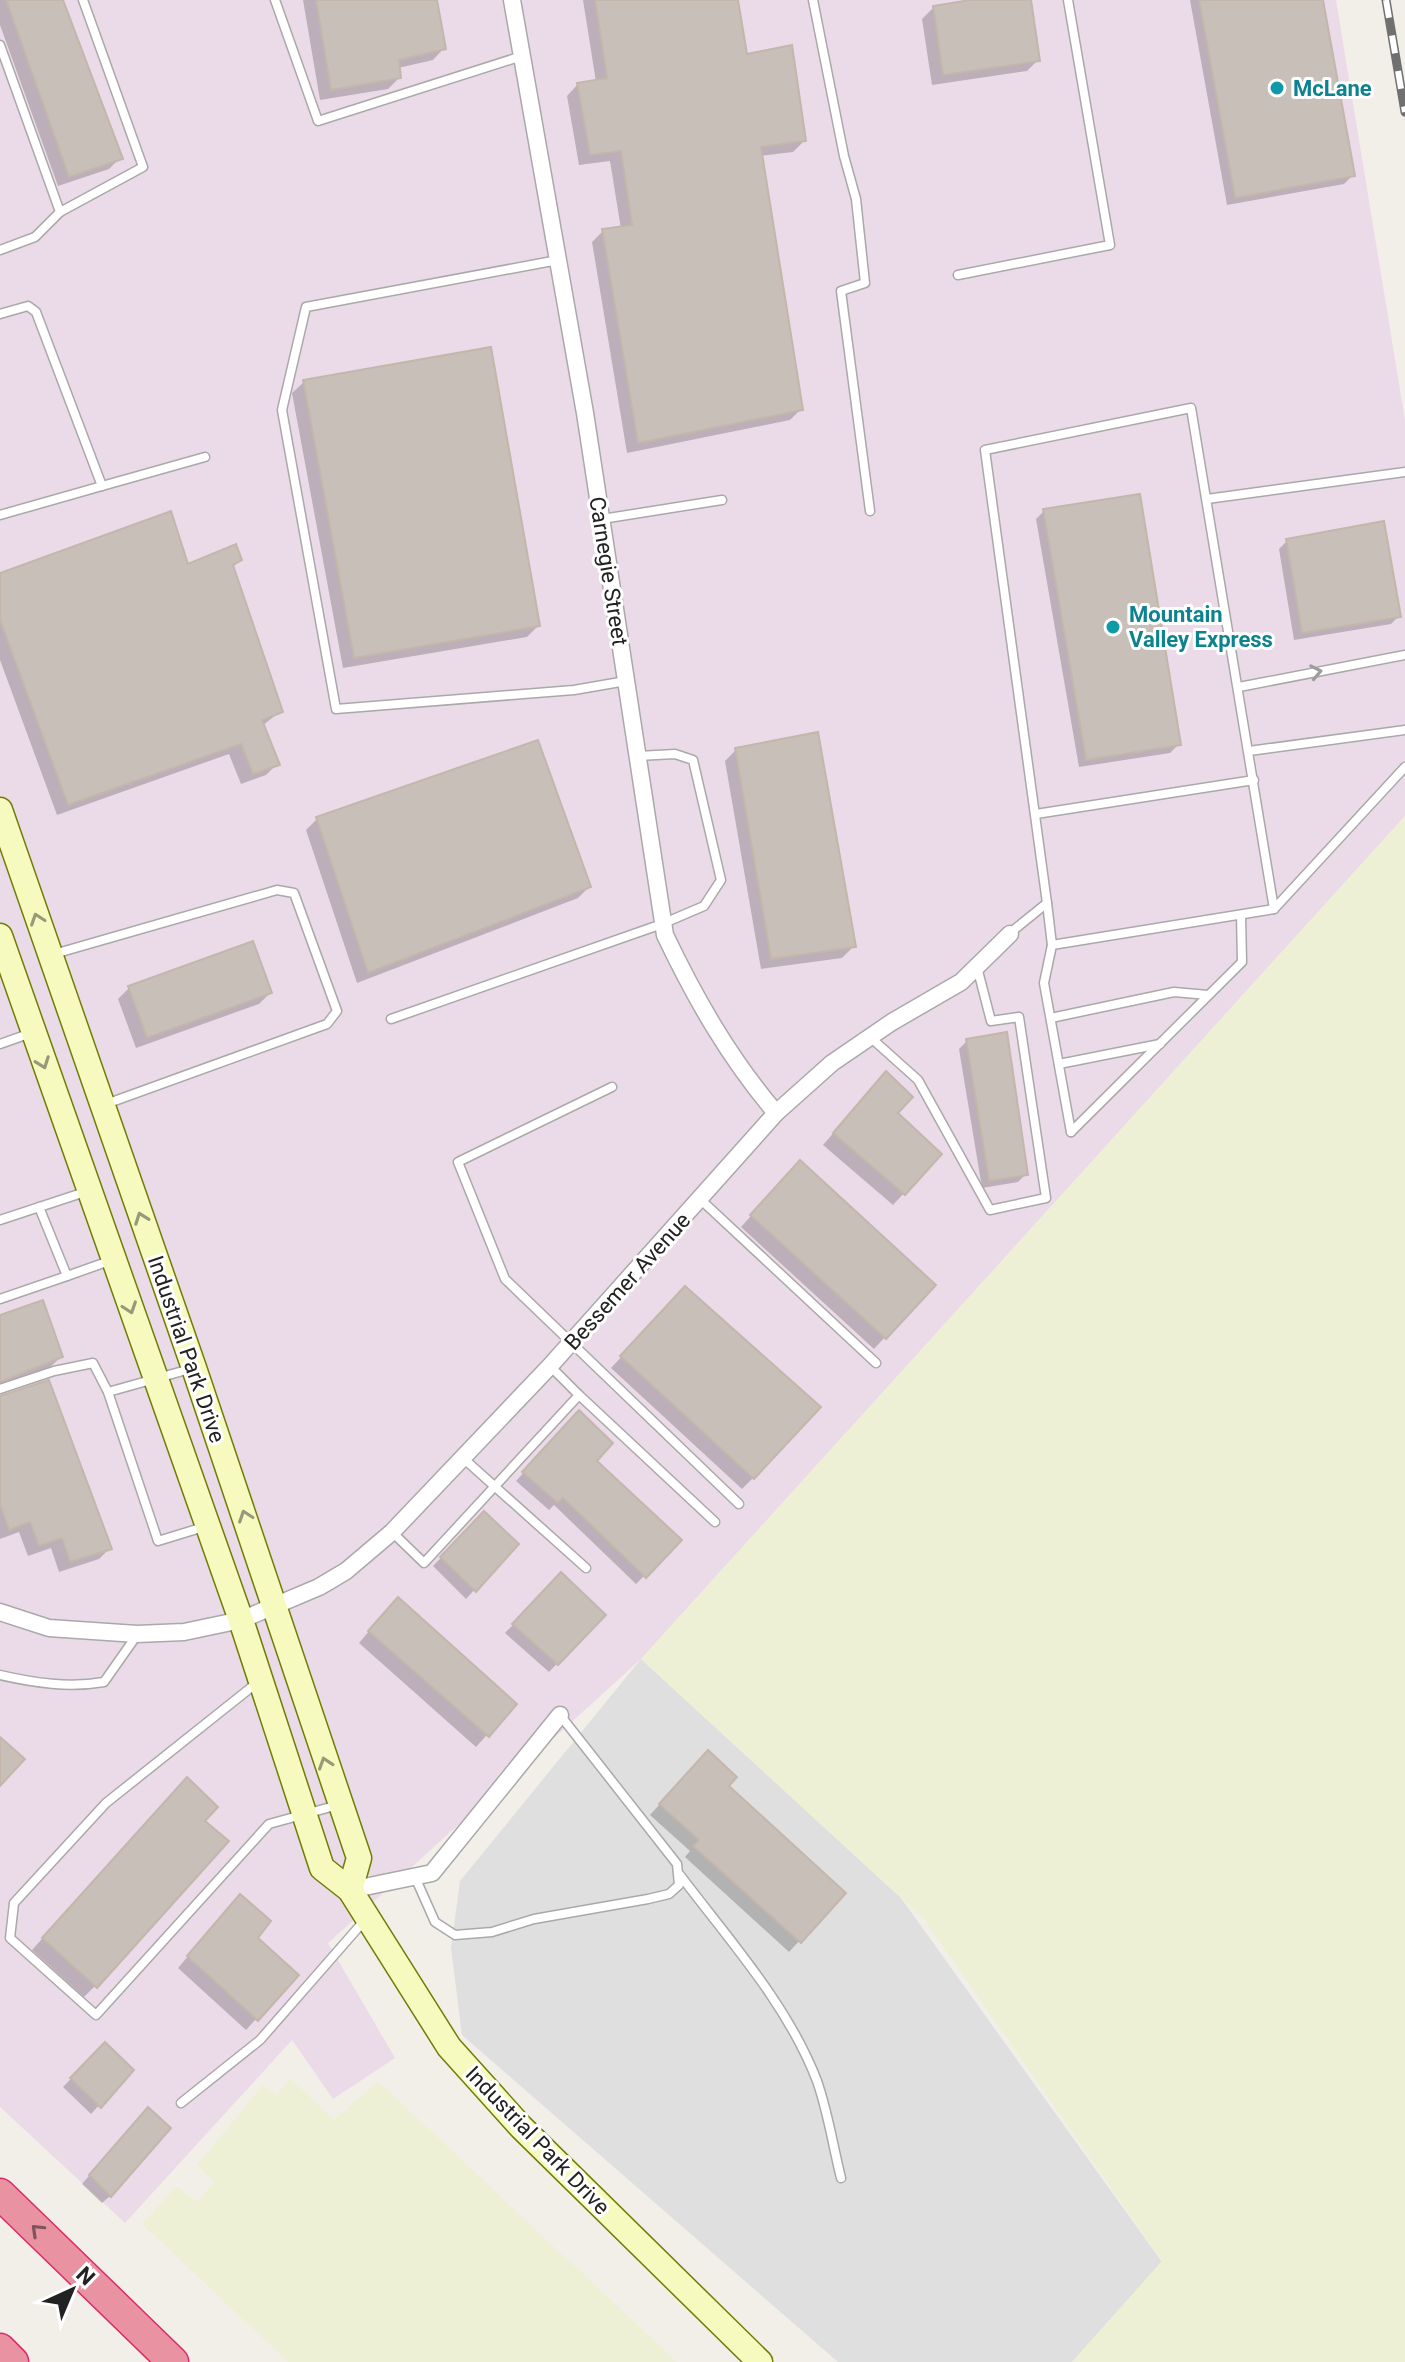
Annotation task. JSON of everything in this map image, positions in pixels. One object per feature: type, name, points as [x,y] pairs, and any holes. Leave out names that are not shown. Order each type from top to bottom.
[{"type":"highway","points":[[0,2194],[173,2362]]},
{"type":"highway","points":[[0,2349],[13,2362]]},
{"type":"street","name":"Carnegie Street","points":[[512,0],[601,519],[662,924],[695,997],[742,1073],[776,1113]]},
{"type":"street","name":"Industrial Park Drive","points":[[0,810],[276,1606],[359,1858],[350,1890]]},
{"type":"street","name":"Bessemer Avenue","points":[[0,1612],[49,1628],[137,1634],[184,1632],[241,1620],[346,1571],[392,1532],[550,1366],[776,1113],[832,1063],[931,1002],[977,966],[1010,934]]},
{"type":"street","name":"Industrial Park Drive","points":[[0,936],[241,1620],[258,1682],[322,1868],[350,1890],[449,2047],[521,2127],[760,2362]]},
{"type":"street","points":[[350,1890],[432,1873],[560,1715]]},
{"type":"lane","points":[[0,250],[35,237],[60,212],[143,167],[83,0]]},
{"type":"lane","points":[[275,0],[318,121],[522,56]]},
{"type":"lane","points":[[813,0],[844,156],[856,199],[865,283],[841,291],[870,511]]},
{"type":"lane","points":[[958,275],[1110,245],[1068,0]]},
{"type":"lane","points":[[0,45],[60,212]]},
{"type":"lane","points":[[558,260],[306,307],[282,410],[336,709],[574,690],[626,681]]},
{"type":"lane","points":[[0,314],[28,306],[36,312],[102,486]]},
{"type":"lane","points":[[1241,915],[1242,962],[1071,1132],[1044,983],[1052,945],[985,450],[1191,408],[1274,909]]},
{"type":"lane","points":[[0,515],[205,457]]},
{"type":"lane","points":[[1207,499],[1405,472]]},
{"type":"lane","points":[[601,519],[722,500]]},
{"type":"lane","points":[[1239,687],[1405,655]]},
{"type":"lane","points":[[1249,751],[1405,730]]},
{"type":"lane","points":[[391,1019],[662,924],[704,906],[721,880],[693,760],[675,754],[638,756]]},
{"type":"lane","points":[[1052,945],[1274,909],[1405,767]]},
{"type":"lane","points":[[1036,814],[1254,780]]},
{"type":"lane","points":[[50,956],[277,890],[294,893],[337,1011],[327,1024],[102,1106]]},
{"type":"lane","points":[[1010,934],[1047,903]]},
{"type":"lane","points":[[870,1037],[918,1080],[990,1210],[1046,1198],[1019,1017],[991,1021],[977,966]]},
{"type":"lane","points":[[1051,1018],[1174,992],[1208,995]]},
{"type":"lane","points":[[0,1044],[32,1033]]},
{"type":"lane","points":[[1059,1064],[1160,1044]]},
{"type":"lane","points":[[612,1087],[458,1162],[505,1279],[739,1504]]},
{"type":"lane","points":[[0,1220],[88,1191]]},
{"type":"lane","points":[[700,1199],[876,1363]]},
{"type":"lane","points":[[39,1207],[67,1276]]},
{"type":"lane","points":[[0,1299],[113,1260]]},
{"type":"lane","points":[[0,1389],[54,1371],[93,1363],[108,1392],[158,1541],[207,1526]]},
{"type":"lane","points":[[550,1366],[715,1522]]},
{"type":"lane","points":[[108,1392],[194,1368]]},
{"type":"lane","points":[[392,1532],[424,1563],[579,1395]]},
{"type":"lane","points":[[463,1458],[586,1568]]},
{"type":"lane","points":[[0,1675],[34,1683],[83,1686],[104,1682],[137,1634]]},
{"type":"lane","points":[[258,1682],[106,1803],[14,1903],[10,1938],[96,2015],[269,1824],[340,1805]]},
{"type":"lane","points":[[415,1876],[435,1922],[455,1935],[492,1932],[534,1919],[669,1894],[679,1885],[677,1864],[560,1715]]},
{"type":"lane","points":[[680,1875],[767,1989],[807,2059],[818,2084],[841,2178]]},
{"type":"lane","points":[[181,2103],[260,2040],[367,1918]]},
{"type":"shaded area","points":[[0,0],[1336,0],[1405,420],[1405,816],[641,1659],[328,1943],[395,2058],[333,2099],[292,2040],[125,2223],[0,2107]]},
{"type":"shaded area","points":[[641,1659],[901,1898],[1162,2262],[1072,2362],[838,2362],[462,2035],[451,1948],[460,1881]]},
{"type":"green space","points":[[1405,816],[1405,2362],[1072,2362],[1162,2261],[923,1918],[641,1659]]},
{"type":"green space","points":[[290,2078],[334,2120],[378,2081],[677,2362],[288,2362],[142,2224],[176,2186],[197,2202],[214,2182],[197,2165],[263,2085],[276,2095]]},
{"type":"building","points":[[6,0],[63,0],[123,159],[69,177]]},
{"type":"building","points":[[316,0],[437,0],[446,49],[399,60],[401,78],[331,90]]},
{"type":"building","points":[[595,0],[738,0],[747,54],[792,45],[806,141],[761,147],[803,410],[638,443],[602,229],[632,225],[621,151],[590,155],[577,83],[607,78]]},
{"type":"building","points":[[970,0],[1031,0],[1040,61],[943,75],[933,6]]},
{"type":"building","name":"McLane","points":[[1199,0],[1323,0],[1355,176],[1235,198]]},
{"type":"building","points":[[491,347],[540,626],[354,658],[303,380]]},
{"type":"building","name":"Mountain Valley Express","points":[[1140,494],[1181,745],[1086,760],[1043,509]]},
{"type":"building","points":[[171,511],[188,564],[236,544],[242,560],[233,565],[283,712],[262,720],[280,765],[253,774],[241,744],[68,805],[0,620],[0,573]]},
{"type":"building","points":[[1384,521],[1401,617],[1302,633],[1286,539]]},
{"type":"building","points":[[818,732],[856,947],[771,959],[735,748]]},
{"type":"building","points":[[538,740],[591,887],[368,973],[316,817]]},
{"type":"building","points":[[253,941],[272,993],[147,1038],[128,986]]},
{"type":"building","points":[[1007,1032],[1028,1175],[989,1181],[966,1039]]},
{"type":"building","points":[[886,1071],[913,1097],[898,1113],[942,1154],[905,1195],[833,1133]]},
{"type":"building","points":[[800,1160],[936,1285],[886,1339],[750,1215]]},
{"type":"building","points":[[685,1286],[821,1407],[754,1479],[620,1356]]},
{"type":"building","points":[[43,1300],[63,1357],[0,1382],[0,1315]]},
{"type":"building","points":[[49,1380],[112,1549],[70,1562],[62,1538],[39,1546],[30,1522],[9,1530],[0,1505],[0,1396]]},
{"type":"building","points":[[579,1410],[613,1443],[597,1461],[682,1540],[646,1578],[563,1498],[558,1503],[522,1472]]},
{"type":"building","points":[[484,1511],[519,1544],[476,1592],[440,1557]]},
{"type":"building","points":[[561,1572],[606,1615],[558,1665],[512,1624]]},
{"type":"building","points":[[398,1597],[517,1704],[489,1737],[368,1631]]},
{"type":"building","points":[[0,1737],[25,1759],[0,1786]]},
{"type":"building","points":[[708,1750],[737,1777],[729,1786],[846,1893],[801,1943],[693,1846],[699,1840],[659,1804]]},
{"type":"building","points":[[187,1777],[218,1807],[205,1821],[229,1841],[97,1988],[42,1938]]},
{"type":"building","points":[[240,1894],[271,1921],[258,1938],[299,1975],[258,2021],[187,1956]]},
{"type":"building","points":[[105,2042],[134,2070],[101,2108],[70,2078]]},
{"type":"building","points":[[148,2107],[171,2128],[111,2197],[89,2175]]},
{"type":"railway","points":[[1386,0],[1405,112]]},
{"type":"place","name":"McLane","points":[[1277,88]]},
{"type":"place","name":"Mountain Valley Express","points":[[1113,627]]}]
